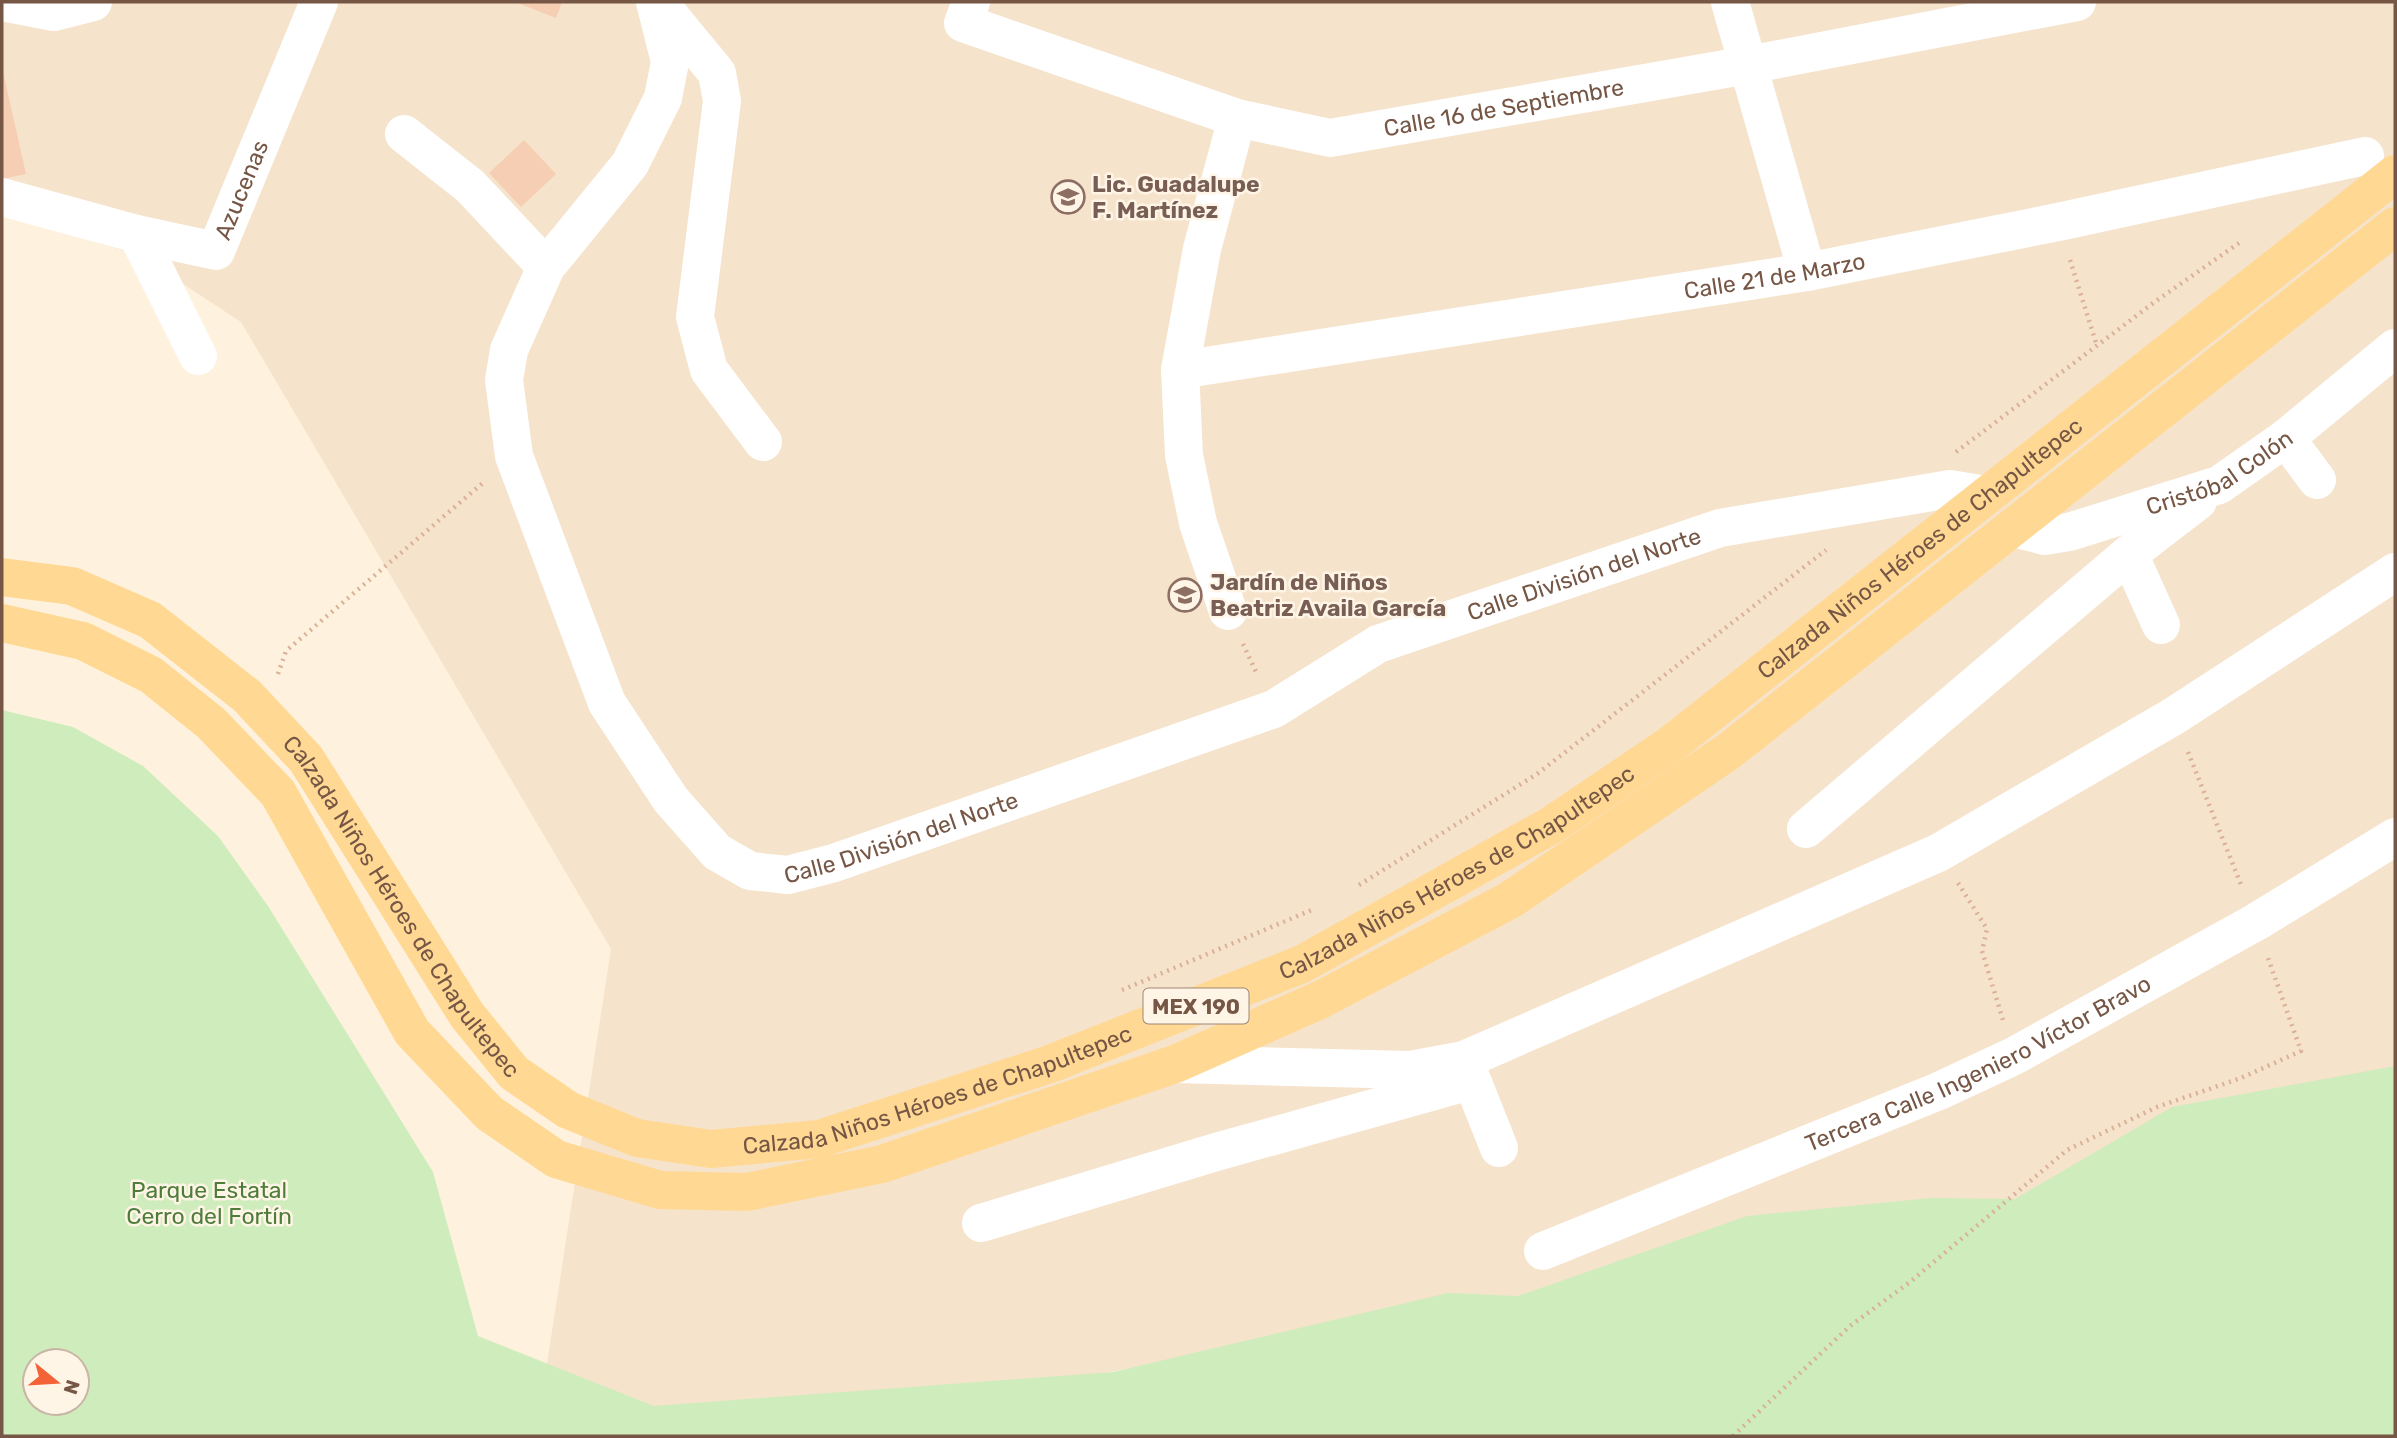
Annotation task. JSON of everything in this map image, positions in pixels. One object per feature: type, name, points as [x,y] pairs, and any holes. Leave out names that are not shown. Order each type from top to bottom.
[{"type":"main road","name":"Calzada Niños Héroes de Chapultepec","points":[[2,577],[72,586],[150,620],[247,696],[306,760],[467,1016],[514,1073],[568,1110],[637,1138],[711,1149],[819,1139],[1050,1064],[1302,964],[1549,826],[1670,745],[1986,495],[2380,165]]},
{"type":"main road","name":"Calzada Niños Héroes de Chapultepec","points":[[2,624],[83,641],[151,675],[211,723],[278,793],[412,1032],[489,1113],[556,1159],[660,1191],[747,1192],[882,1164],[1175,1064],[1322,999],[1510,900],[1729,751],[2395,226]]},
{"type":"street","points":[[2,2],[54,12],[93,2]]},
{"type":"street","name":"Azucenas","points":[[2,197],[137,234],[216,251],[319,2]]},
{"type":"street","points":[[656,2],[717,73],[722,101],[695,317],[709,370],[763,442]]},
{"type":"street","name":"Calle División del Norte","points":[[656,2],[670,62],[663,98],[629,164],[546,267],[509,350],[505,380],[514,456],[607,703],[671,800],[717,852],[750,871],[788,874],[834,863],[1274,709],[1378,644],[1720,528],[1950,489],[1986,495]]},
{"type":"street","name":"Calle 16 de Septiembre","points":[[971,2],[964,23],[1237,118],[1331,138],[1748,65],[2077,2]]},
{"type":"street","points":[[1730,2],[1807,272]]},
{"type":"street","points":[[1228,611],[1198,523],[1184,455],[1180,370],[1202,248],[1237,118]]},
{"type":"street","points":[[404,134],[470,186],[546,267]]},
{"type":"street","name":"Calle 21 de Marzo","points":[[1180,370],[1807,272],[2058,222],[2380,165]]},
{"type":"street","points":[[137,234],[198,356]]},
{"type":"street","name":"Cristóbal Colón","points":[[2014,528],[2045,536],[2069,532],[2219,485],[2286,438],[2395,348]]},
{"type":"street","points":[[2286,438],[2317,480]]},
{"type":"street","points":[[1806,829],[2129,554],[2219,485]]},
{"type":"street","points":[[2129,554],[2161,625]]},
{"type":"street","points":[[981,1223],[1216,1152],[1468,1070],[1938,853],[2174,716],[2395,572]]},
{"type":"street","name":"Tercera Calle Ingeniero Víctor Bravo","points":[[1543,1251],[1939,1091],[2014,1056],[2256,922],[2395,837]]},
{"type":"street","points":[[1175,1064],[1468,1070]]},
{"type":"street","points":[[1468,1070],[1499,1149]]},
{"type":"path","points":[[2058,222],[2097,346]]},
{"type":"path","points":[[277,682],[279,666],[286,651],[514,456]]},
{"type":"path","points":[[1228,611],[1274,709]]},
{"type":"path","points":[[1733,1436],[1850,1326],[1910,1282],[2067,1150],[2157,1107],[2241,1078],[2301,1051],[2256,922],[2174,716]]},
{"type":"path","points":[[1938,853],[1987,929],[1982,951],[2014,1056]]},
{"type":"shaded area","points":[[2,2],[2395,2],[2395,1095],[1967,1212],[948,1402],[538,1422],[611,949],[241,322],[139,255],[2,215]]},
{"type":"green space","name":"Parque Estatal Cerro del Fortín","points":[[2,710],[73,727],[143,766],[218,836],[268,906],[433,1172],[478,1336],[654,1406],[1113,1372],[1448,1293],[1518,1296],[1747,1216],[1931,1198],[2015,1199],[2172,1107],[2395,1066],[2395,1436],[2,1436]]},
{"type":"building","points":[[515,2],[562,2],[556,18]]},
{"type":"building","points":[[2,67],[26,174],[2,179]]},
{"type":"building","points":[[524,140],[556,174],[521,207],[489,173]]},
{"type":"place","name":"Lic. Guadalupe F. Martínez","points":[[1068,197]]},
{"type":"place","name":"Jardín de Niños Beatriz Availa García","points":[[1185,595]]}]
